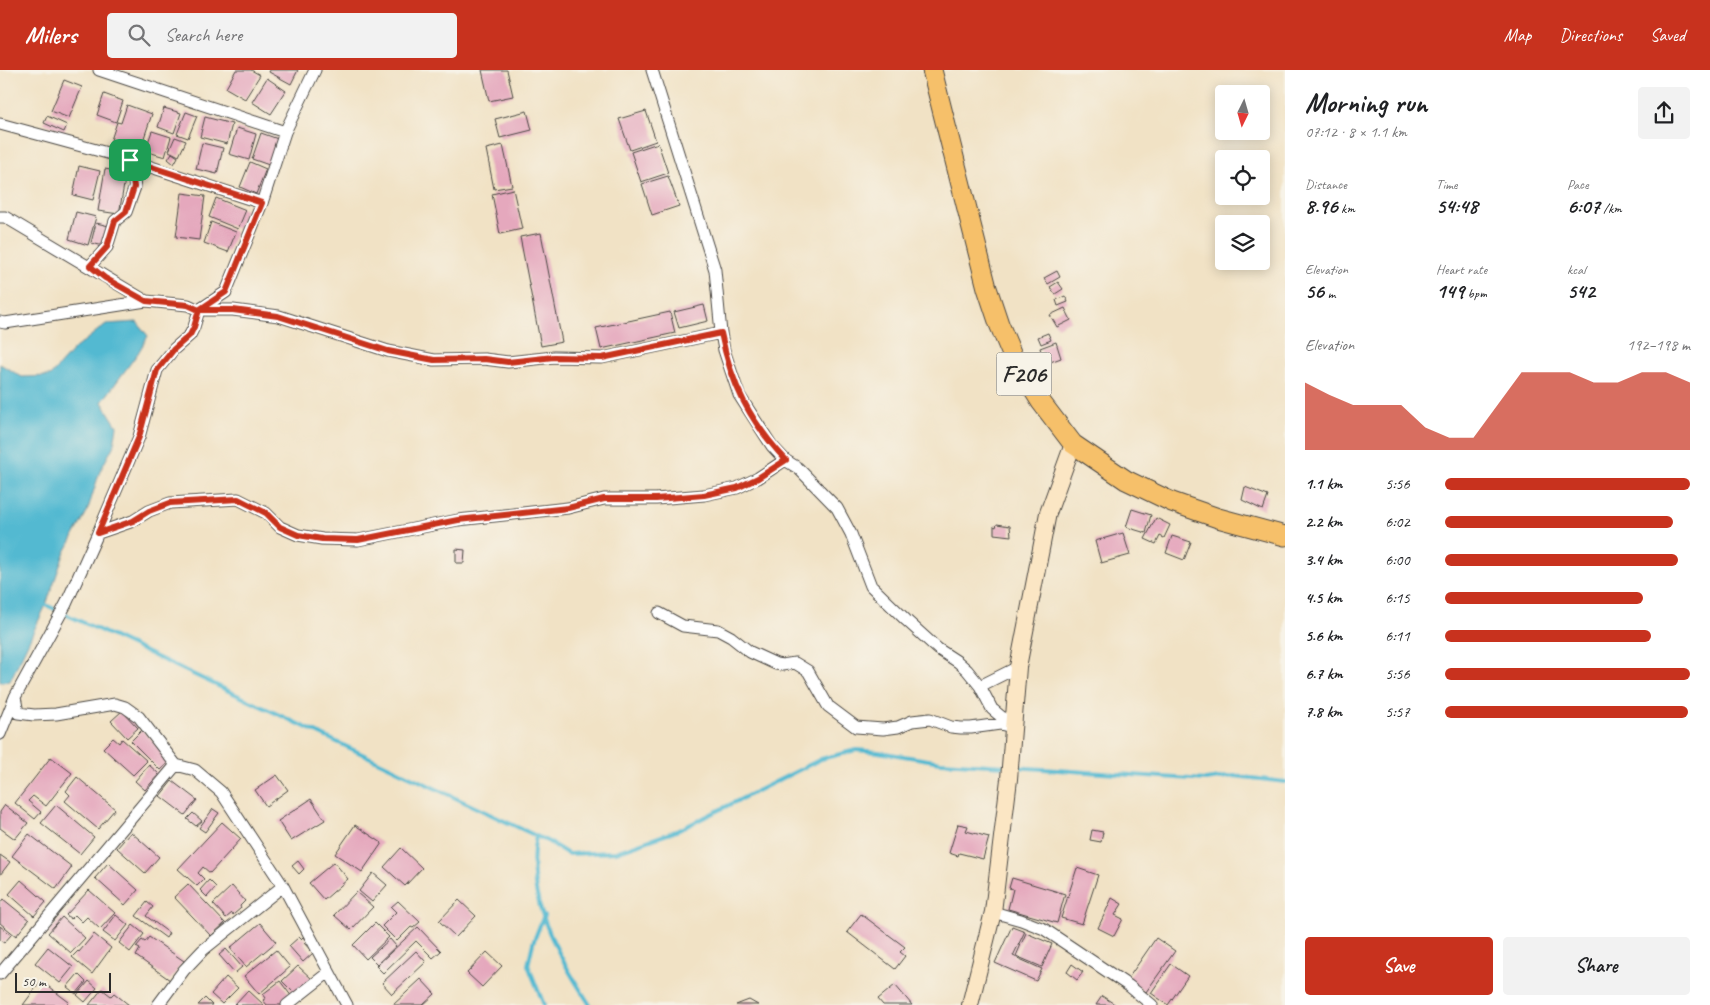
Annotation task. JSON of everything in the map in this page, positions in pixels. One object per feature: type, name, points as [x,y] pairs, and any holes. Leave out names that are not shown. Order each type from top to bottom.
[{"type":"main road","name":"F206","points":[[932,70],[987,288],[1013,357],[1041,402],[1073,444],[1126,480],[1172,502],[1218,518],[1285,536]]},
{"type":"street","points":[[99,70],[284,132]]},
{"type":"street","points":[[0,734],[15,697],[66,604],[98,533],[139,437],[157,370],[174,349],[190,335],[199,310],[226,292],[262,203],[284,132],[315,70]]},
{"type":"street","points":[[652,70],[715,270],[721,333],[739,395],[763,434],[786,460],[798,468],[837,508],[851,534],[871,586],[938,649],[958,662],[980,686],[992,709],[1004,719],[1013,721]]},
{"type":"street","points":[[0,124],[130,160],[262,203]]},
{"type":"street","points":[[90,266],[107,247],[115,221],[126,212],[134,187],[130,160]]},
{"type":"street","points":[[0,217],[5,217],[146,301]]},
{"type":"street","points":[[0,322],[5,323],[146,301],[188,305],[199,310],[233,310],[278,316],[388,351],[434,360],[484,359],[508,362],[554,357],[602,358],[721,333]]},
{"type":"street","points":[[970,1005],[994,912],[1009,779],[1018,667],[1048,513],[1073,444]]},
{"type":"street","points":[[98,533],[133,521],[149,511],[170,503],[238,499],[266,513],[280,527],[298,535],[322,539],[358,540],[458,520],[568,508],[604,499],[656,499],[704,495],[737,488],[758,478],[786,460]]},
{"type":"street","points":[[659,612],[683,626],[718,630],[731,637],[750,652],[776,664],[782,665],[795,662],[808,671],[828,706],[856,727],[883,729],[898,727],[912,721],[930,719],[951,727],[971,728],[1013,721]]},
{"type":"street","points":[[980,686],[1018,667]]},
{"type":"street","points":[[15,697],[18,713],[34,715],[56,714],[115,704],[125,706],[140,717],[176,765],[195,770],[221,792],[283,886],[347,1005]]},
{"type":"street","points":[[0,974],[176,765]]},
{"type":"street","points":[[158,1005],[184,970],[203,950],[283,886]]},
{"type":"street","points":[[994,912],[1044,929],[1129,986],[1152,1005]]},
{"type":"street","points":[[287,1005],[329,972]]},
{"type":"water","points":[[137,322],[148,336],[138,353],[102,402],[117,426],[114,445],[100,471],[87,512],[64,554],[46,605],[10,681],[0,682],[0,364],[22,377],[50,376],[74,349],[106,324]]},
{"type":"building","points":[[236,70],[251,70],[260,75],[245,99],[226,88]]},
{"type":"building","points":[[270,70],[298,70],[291,84],[269,72]]},
{"type":"building","points":[[482,70],[507,70],[513,96],[489,101]]},
{"type":"building","points":[[267,78],[286,91],[271,114],[252,102]]},
{"type":"building","points":[[64,80],[82,87],[69,118],[51,111]]},
{"type":"building","points":[[104,94],[123,101],[116,122],[97,115]]},
{"type":"building","points":[[127,105],[152,114],[139,153],[110,143],[117,122],[121,123]]},
{"type":"building","points":[[164,108],[181,113],[174,133],[158,127]]},
{"type":"building","points":[[527,111],[532,130],[500,138],[495,119]]},
{"type":"building","points":[[646,111],[656,141],[630,150],[619,119]]},
{"type":"building","points":[[186,112],[197,116],[188,138],[177,134]]},
{"type":"building","points":[[47,116],[67,125],[64,132],[44,123]]},
{"type":"building","points":[[205,117],[232,124],[227,144],[200,137]]},
{"type":"building","points":[[237,128],[256,134],[249,160],[229,154]]},
{"type":"building","points":[[152,131],[171,137],[165,157],[145,151]]},
{"type":"building","points":[[261,133],[278,139],[269,165],[252,159]]},
{"type":"building","points":[[175,137],[186,141],[179,156],[169,151]]},
{"type":"building","points":[[202,143],[223,148],[217,174],[196,169]]},
{"type":"building","points":[[658,143],[668,173],[641,182],[631,152]]},
{"type":"building","points":[[503,145],[512,186],[494,189],[486,149]]},
{"type":"building","points":[[172,153],[178,157],[174,164],[168,159]]},
{"type":"building","points":[[250,162],[266,169],[256,194],[240,187]]},
{"type":"building","points":[[79,166],[100,171],[93,200],[73,195]]},
{"type":"building","points":[[105,169],[126,173],[119,214],[98,211]]},
{"type":"building","points":[[668,176],[679,206],[652,215],[642,184]]},
{"type":"building","points":[[513,189],[522,229],[500,234],[492,194]]},
{"type":"building","points":[[182,193],[205,196],[199,240],[176,237]]},
{"type":"building","points":[[216,198],[246,210],[238,229],[209,217]]},
{"type":"building","points":[[76,212],[96,217],[88,245],[69,239]]},
{"type":"building","points":[[211,222],[236,232],[228,252],[204,243]]},
{"type":"building","points":[[96,223],[109,226],[104,246],[91,243]]},
{"type":"building","points":[[541,233],[562,342],[541,346],[520,237]]},
{"type":"building","points":[[1057,271],[1060,277],[1048,284],[1044,278]]},
{"type":"building","points":[[1058,282],[1063,289],[1055,294],[1050,287]]},
{"type":"building","points":[[1065,296],[1068,302],[1058,306],[1056,300]]},
{"type":"building","points":[[704,305],[708,321],[679,328],[674,312]]},
{"type":"building","points":[[1065,308],[1071,320],[1057,327],[1050,315]]},
{"type":"building","points":[[670,312],[675,333],[601,349],[596,328]]},
{"type":"building","points":[[1048,333],[1051,340],[1041,344],[1038,337]]},
{"type":"building","points":[[1056,342],[1061,358],[1045,364],[1040,348]]},
{"type":"building","points":[[1245,487],[1268,496],[1263,510],[1242,500]]},
{"type":"building","points":[[1132,509],[1151,515],[1146,533],[1126,527]]},
{"type":"building","points":[[1156,518],[1170,525],[1164,538],[1160,536],[1156,544],[1145,539]]},
{"type":"building","points":[[997,524],[1010,526],[1011,536],[994,534],[994,526],[996,527]]},
{"type":"building","points":[[1123,533],[1130,555],[1101,563],[1095,541]]},
{"type":"building","points":[[1172,536],[1191,542],[1184,560],[1166,553]]},
{"type":"building","points":[[456,549],[465,550],[464,563],[456,563]]},
{"type":"building","points":[[122,711],[138,728],[127,738],[111,721]]},
{"type":"building","points":[[142,730],[171,760],[160,770],[131,741]]},
{"type":"building","points":[[113,738],[119,743],[122,739],[147,761],[133,775],[103,748]]},
{"type":"building","points":[[51,757],[72,773],[46,806],[33,796],[28,801],[41,812],[35,819],[15,803]]},
{"type":"building","points":[[149,765],[159,774],[145,790],[135,781]]},
{"type":"building","points":[[277,775],[288,790],[266,806],[255,790]]},
{"type":"building","points":[[77,777],[115,809],[98,829],[65,801],[70,795],[66,791]]},
{"type":"building","points":[[172,781],[197,800],[185,815],[160,796]]},
{"type":"building","points":[[311,799],[325,820],[291,841],[278,821]]},
{"type":"building","points":[[5,805],[28,823],[15,839],[0,828],[0,812]]},
{"type":"building","points":[[56,805],[94,837],[80,854],[41,823]]},
{"type":"building","points":[[213,809],[219,813],[205,832],[199,828]]},
{"type":"building","points":[[193,813],[202,821],[196,826],[187,819]]},
{"type":"building","points":[[222,822],[241,839],[210,873],[203,867],[198,873],[204,879],[197,886],[178,869]]},
{"type":"building","points":[[958,824],[968,826],[966,831],[989,837],[983,859],[959,853],[958,856],[949,853]]},
{"type":"building","points":[[355,825],[382,843],[362,872],[335,854]]},
{"type":"building","points":[[1092,830],[1103,832],[1101,842],[1090,840]]},
{"type":"building","points":[[131,832],[159,857],[145,873],[117,848]]},
{"type":"building","points":[[29,834],[72,867],[56,889],[12,856]]},
{"type":"building","points":[[401,848],[422,868],[405,886],[384,867]]},
{"type":"building","points":[[0,855],[10,862],[0,875]]},
{"type":"building","points":[[298,861],[304,869],[299,874],[292,866]]},
{"type":"building","points":[[334,862],[348,879],[324,900],[309,883]]},
{"type":"building","points":[[108,863],[138,890],[125,905],[95,878]]},
{"type":"building","points":[[1077,868],[1098,875],[1082,924],[1061,918]]},
{"type":"building","points":[[373,873],[387,885],[372,902],[359,891]]},
{"type":"building","points":[[1012,878],[1065,894],[1057,923],[1008,909],[1013,889],[1009,888]]},
{"type":"building","points":[[21,880],[46,902],[34,916],[9,894]]},
{"type":"building","points":[[209,880],[216,887],[207,897],[200,890]]},
{"type":"building","points":[[188,884],[225,923],[211,936],[174,897]]},
{"type":"building","points":[[232,886],[245,901],[240,906],[241,908],[226,918],[213,904]]},
{"type":"building","points":[[89,890],[115,913],[100,929],[87,917],[82,922],[75,915],[71,919],[66,915]]},
{"type":"building","points":[[356,892],[373,907],[351,930],[334,915]]},
{"type":"building","points":[[1112,898],[1122,904],[1115,915],[1123,919],[1114,936],[1098,928]]},
{"type":"building","points":[[3,899],[29,920],[16,936],[0,923],[0,903]]},
{"type":"building","points":[[459,900],[476,916],[456,937],[439,921]]},
{"type":"building","points":[[398,901],[420,922],[413,928],[411,927],[397,941],[382,926],[396,912],[391,907]]},
{"type":"building","points":[[147,902],[153,907],[146,916],[169,933],[166,938],[136,916]]},
{"type":"building","points":[[861,914],[905,947],[900,952],[905,956],[895,969],[847,932]]},
{"type":"building","points":[[116,915],[128,925],[115,941],[103,932]]},
{"type":"building","points":[[62,917],[85,938],[71,953],[48,933]]},
{"type":"building","points":[[260,923],[276,942],[246,967],[230,948]]},
{"type":"building","points":[[375,923],[389,937],[366,959],[353,945]]},
{"type":"building","points":[[133,925],[144,934],[130,952],[119,943]]},
{"type":"building","points":[[0,926],[11,935],[4,943],[0,940]]},
{"type":"building","points":[[1012,926],[1025,931],[1013,956],[1042,969],[1036,981],[995,963]]},
{"type":"building","points":[[418,927],[441,951],[433,958],[416,941],[383,973],[376,966]]},
{"type":"building","points":[[1026,933],[1052,944],[1042,967],[1016,956]]},
{"type":"building","points":[[94,934],[111,948],[92,974],[72,957],[79,952]]},
{"type":"building","points":[[149,937],[184,961],[170,980],[136,956],[140,949],[136,947],[142,940],[145,942]]},
{"type":"building","points":[[299,937],[301,939],[303,937],[306,941],[304,943],[313,953],[303,962],[289,946]]},
{"type":"building","points":[[1156,938],[1175,951],[1146,992],[1127,980]]},
{"type":"building","points":[[390,939],[396,946],[377,964],[370,957]]},
{"type":"building","points":[[48,947],[73,967],[60,983],[35,963]]},
{"type":"building","points":[[226,949],[242,967],[235,973],[219,955]]},
{"type":"building","points":[[276,950],[290,967],[259,994],[244,976]]},
{"type":"building","points":[[416,951],[426,962],[392,994],[382,983]]},
{"type":"building","points":[[487,952],[502,966],[482,987],[467,973]]},
{"type":"building","points":[[1072,964],[1083,972],[1077,980],[1067,972]]},
{"type":"building","points":[[1171,964],[1188,976],[1168,1005],[1151,993]]},
{"type":"building","points":[[298,966],[312,979],[296,995],[282,981]]},
{"type":"building","points":[[78,974],[86,982],[76,994],[67,987]]},
{"type":"building","points":[[226,977],[238,988],[222,1004],[211,994]]},
{"type":"building","points":[[421,979],[435,994],[423,1005],[393,1005]]},
{"type":"building","points":[[41,981],[69,1002],[66,1005],[23,1005]]},
{"type":"building","points":[[89,981],[97,988],[85,1002],[77,995]]},
{"type":"building","points":[[280,981],[292,997],[282,1005],[267,1005],[263,1000],[266,998],[263,994]]},
{"type":"building","points":[[895,985],[912,1005],[883,1005],[878,999]]},
{"type":"building","points":[[102,989],[111,996],[114,993],[129,1005],[89,1005]]},
{"type":"building","points":[[248,990],[264,1005],[234,1005]]},
{"type":"building","points":[[1102,996],[1116,1005],[1096,1005]]},
{"type":"building","points":[[205,998],[212,1005],[198,1005]]},
{"type":"building","points":[[749,1000],[758,1005],[736,1005],[741,1003]]},
{"type":"waterway","points":[[46,605],[549,842],[568,854],[616,852],[679,830],[821,759],[856,750],[941,762],[1006,766]]},
{"type":"waterway","points":[[1013,767],[1206,780],[1234,776],[1285,782]]},
{"type":"waterway","points":[[536,836],[533,859],[534,881],[546,925],[555,946],[590,1005]]},
{"type":"waterway","points":[[544,915],[533,943],[528,965],[544,1005]]},
{"type":"route","points":[[130,160],[134,187],[126,212],[115,221],[107,247],[90,266],[105,278],[146,301],[188,305],[199,310],[190,335],[174,349],[157,370],[139,437],[98,533],[133,521],[149,511],[170,503],[238,499],[251,504],[266,513],[280,527],[298,535],[322,539],[358,540],[458,520],[568,508],[604,499],[656,499],[704,495],[737,488],[758,478],[786,460],[763,434],[739,395],[724,350],[721,333],[602,358],[554,357],[508,362],[484,359],[434,360],[388,351],[278,316],[233,310],[199,310],[226,292],[262,203],[130,160]]}]
